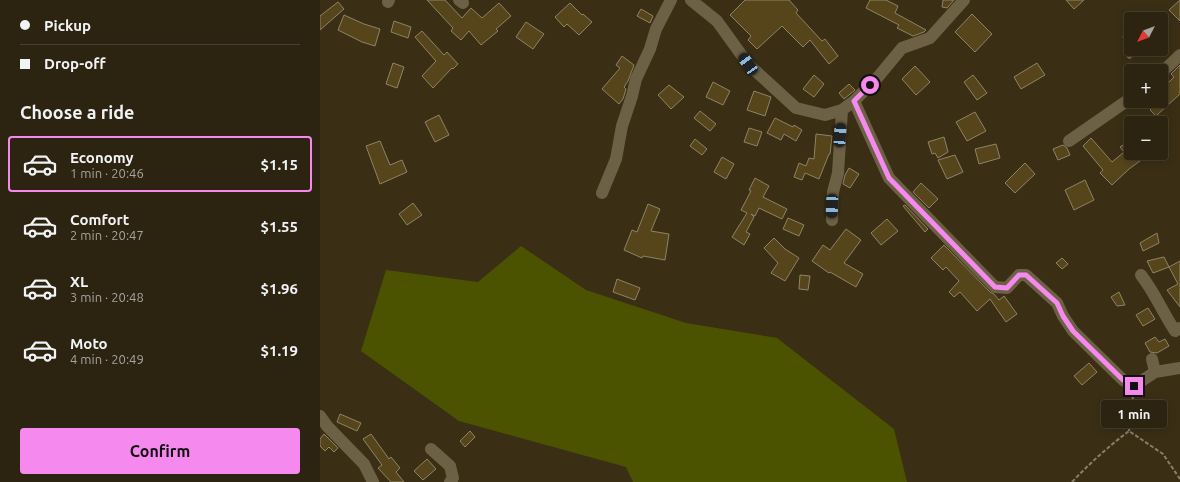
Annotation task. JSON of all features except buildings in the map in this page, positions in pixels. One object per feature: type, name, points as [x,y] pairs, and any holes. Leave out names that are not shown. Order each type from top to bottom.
[{"type":"street","points":[[602,192],[616,159],[622,126],[636,79],[650,49],[656,29],[672,0]]},
{"type":"street","points":[[691,0],[717,21],[748,64],[796,108],[825,115],[842,110],[854,101],[878,77],[902,48],[930,38],[964,0]]},
{"type":"street","points":[[1168,67],[1180,56]]},
{"type":"street","points":[[854,101],[889,178],[995,287],[1007,288],[1019,275],[1026,275],[1057,303],[1063,316],[1073,331],[1123,380],[1134,386],[1155,372],[1180,368]]},
{"type":"street","points":[[1069,141],[1124,103]]},
{"type":"street","points":[[832,220],[833,192],[838,173],[842,110]]},
{"type":"street","points":[[1141,275],[1151,288],[1175,331],[1180,328]]},
{"type":"street","points":[[1152,359],[1155,372]]},
{"type":"street","points":[[320,416],[327,426],[364,464],[373,482]]},
{"type":"street","points":[[431,449],[450,466],[453,478],[450,482]]},
{"type":"path","points":[[1072,482],[1083,470],[1129,430],[1134,386]]},
{"type":"path","points":[[1129,430],[1163,454],[1180,479]]},
{"type":"green space","points":[[521,246],[586,290],[686,323],[777,338],[894,429],[907,482],[633,482],[626,467],[459,421],[361,351],[386,270],[478,282]]},
{"type":"route","points":[[870,85],[854,101],[889,178],[995,287],[1007,288],[1019,275],[1026,275],[1034,281],[1057,303],[1063,316],[1073,331],[1123,380],[1134,386]]}]
